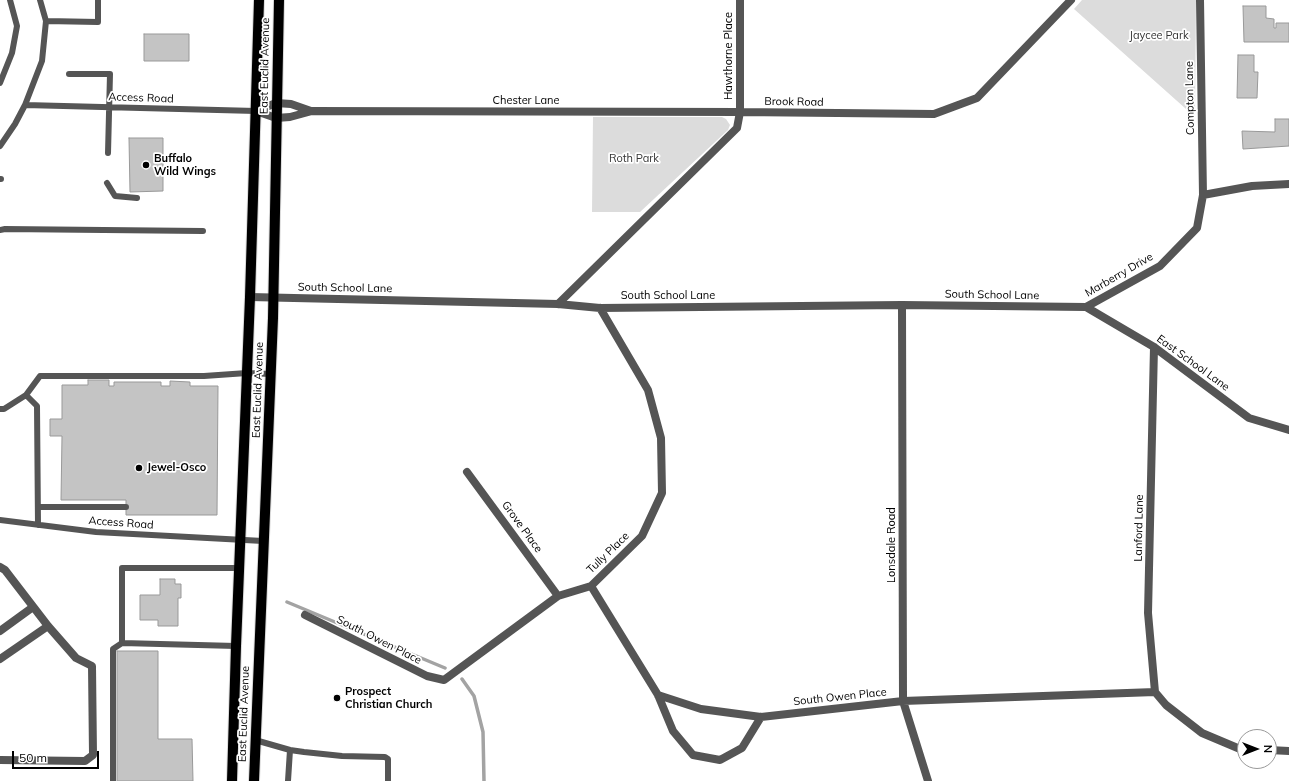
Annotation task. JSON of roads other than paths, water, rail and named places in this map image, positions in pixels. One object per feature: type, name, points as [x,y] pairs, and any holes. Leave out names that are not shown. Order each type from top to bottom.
[{"type":"main road","name":"East Euclid Avenue","points":[[232,781],[250,297],[258,0]]},
{"type":"main road","name":"East Euclid Avenue","points":[[254,781],[274,298],[276,103],[279,0]]},
{"type":"street","name":"Hawthorne Place","points":[[740,0],[740,112]]},
{"type":"street","name":"Brook Road","points":[[740,112],[934,114],[977,98],[1071,0]]},
{"type":"street","name":"Compton Lane","points":[[1200,0],[1203,195]]},
{"type":"street","name":"Chester Lane","points":[[256,111],[276,103],[291,104],[312,111]]},
{"type":"street","name":"Chester Lane","points":[[256,111],[276,118],[290,117],[312,111],[740,112]]},
{"type":"street","points":[[558,304],[732,134],[737,128],[740,112]]},
{"type":"street","points":[[1203,195],[1252,186],[1289,184]]},
{"type":"street","name":"Marberry Drive","points":[[1086,307],[1160,266],[1197,228],[1203,195]]},
{"type":"street","name":"South School Lane","points":[[250,297],[558,304],[600,308],[902,306],[1086,307]]},
{"type":"street","name":"Lonsdale Road","points":[[902,306],[903,701],[928,781]]},
{"type":"street","name":"East School Lane","points":[[1086,307],[1154,347],[1249,418],[1289,430]]},
{"type":"street","name":"Tully Place","points":[[444,680],[558,596],[591,586],[642,536],[662,493],[661,438],[648,390],[600,308]]},
{"type":"street","name":"Lanford Lane","points":[[1154,347],[1148,613],[1155,692]]},
{"type":"street","name":"Grove Place","points":[[467,472],[558,596]]},
{"type":"street","points":[[0,567],[5,570],[48,626],[76,658],[92,666],[93,755],[85,761],[0,760]]},
{"type":"street","points":[[591,586],[658,694],[673,731],[693,755],[720,760],[742,748],[761,717]]},
{"type":"street","points":[[0,631],[33,607]]},
{"type":"street","name":"South Owen Place","points":[[305,615],[427,676],[444,680]]},
{"type":"street","points":[[0,659],[48,626]]},
{"type":"street","points":[[1155,692],[1166,705],[1202,733],[1237,748]]},
{"type":"street","name":"South Owen Place","points":[[658,694],[701,709],[761,717],[903,701],[1155,692]]},
{"type":"street","points":[[1277,750],[1289,751]]},
{"type":"lane","points":[[0,83],[12,53],[17,26],[10,0]]},
{"type":"lane","points":[[0,146],[15,124],[25,105],[42,61],[46,21],[40,0]]},
{"type":"lane","points":[[46,21],[98,22],[98,0]]},
{"type":"lane","points":[[69,74],[110,74],[108,153]]},
{"type":"lane","name":"Access Road","points":[[25,105],[256,111]]},
{"type":"lane","points":[[107,183],[115,196],[138,198]]},
{"type":"lane","points":[[0,230],[203,231]]},
{"type":"lane","points":[[0,409],[4,409],[26,395],[40,376],[204,376],[271,374]]},
{"type":"lane","points":[[26,395],[37,406],[38,525]]},
{"type":"lane","points":[[38,507],[126,507]]},
{"type":"lane","name":"Access Road","points":[[0,520],[96,532],[264,541]]},
{"type":"lane","points":[[122,643],[122,568],[239,568]]},
{"type":"lane","points":[[113,781],[113,649],[122,643],[236,646]]},
{"type":"lane","points":[[255,740],[290,750],[342,756],[385,757],[388,759],[388,781]]},
{"type":"lane","points":[[288,781],[290,750]]},
{"type":"waterway","points":[[287,602],[445,668]]},
{"type":"waterway","points":[[462,679],[474,696],[483,732],[484,781]]},
{"type":"place","name":"Buffalo Wild Wings","points":[[146,165]]},
{"type":"place","name":"Jewel-Osco","points":[[139,468]]},
{"type":"place","name":"Prospect Christian Church","points":[[337,698]]},
{"type":"park label","name":"Jaycee Park","points":[[1159,36]]},
{"type":"park label","name":"Roth Park","points":[[634,159]]}]
